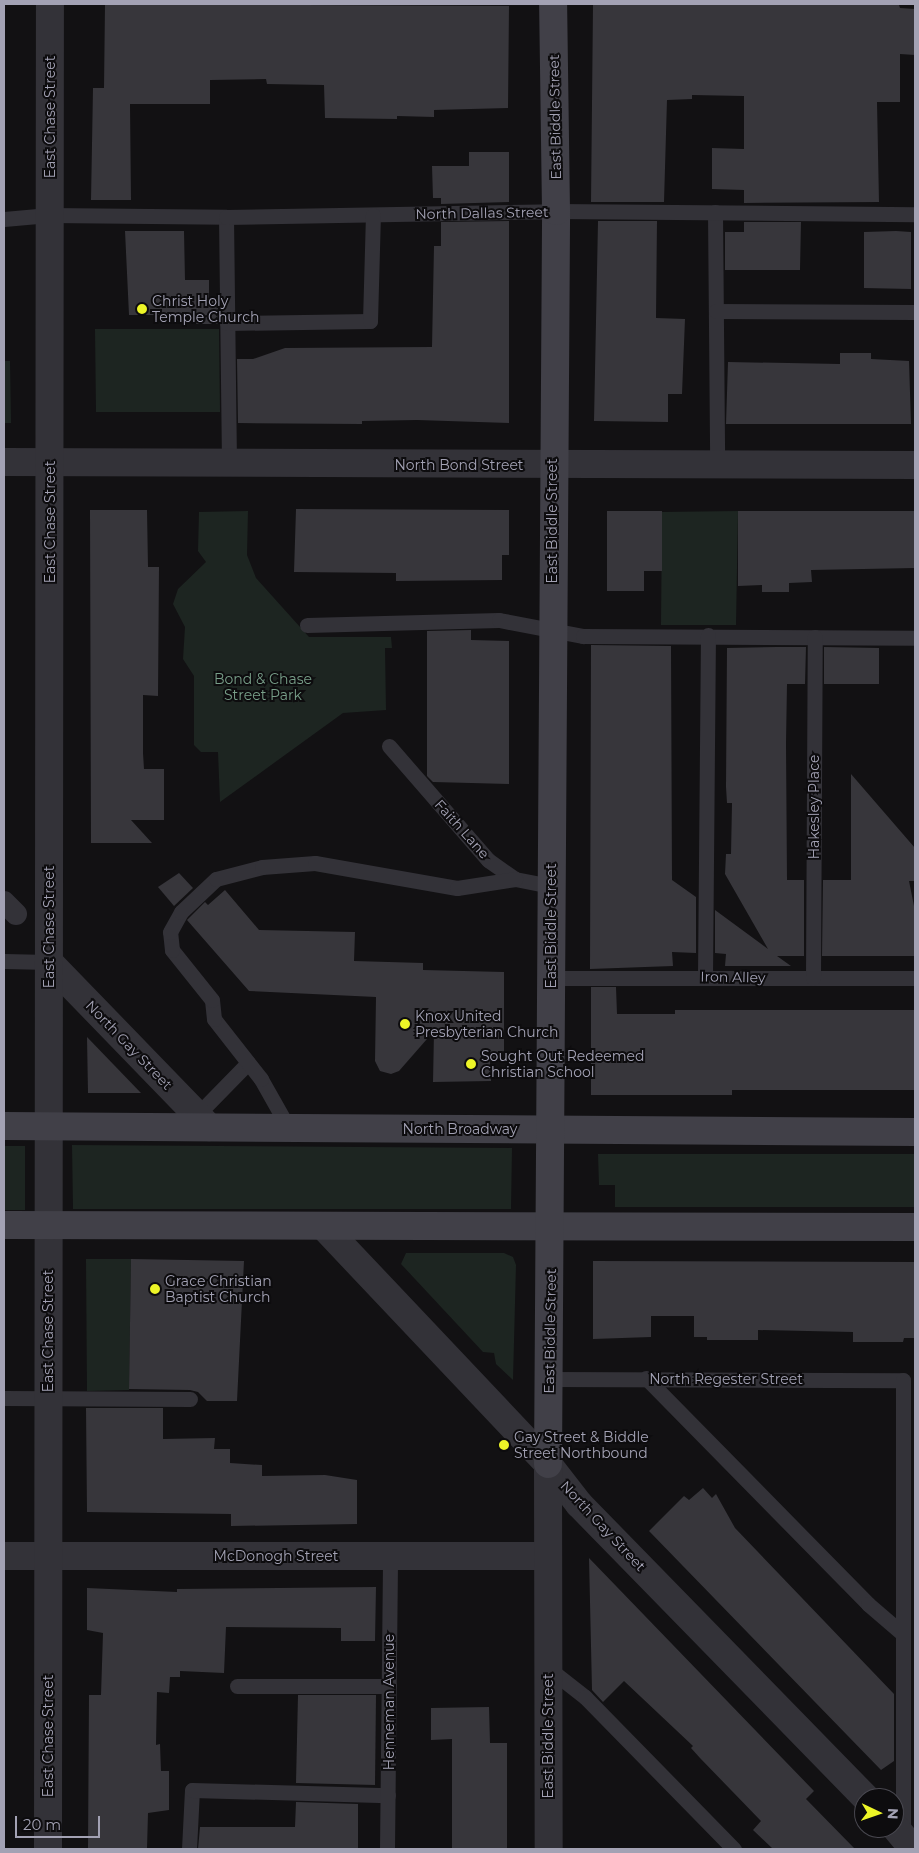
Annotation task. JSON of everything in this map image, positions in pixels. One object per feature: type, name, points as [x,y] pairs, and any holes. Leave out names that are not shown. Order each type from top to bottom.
[{"type":"main road","name":"East Biddle Street","points":[[548,1464],[551,1227],[552,466],[556,211],[553,4]]},
{"type":"main road","name":"North Broadway","points":[[4,1126],[203,1121],[288,1128],[915,1132]]},
{"type":"main road","points":[[4,1226],[915,1227]]},
{"type":"street","name":"East Chase Street","points":[[48,1849],[49,1557],[46,1126],[50,1093],[50,4]]},
{"type":"street","name":"North Bond Street","points":[[4,462],[552,466],[717,464],[915,466]]},
{"type":"street","name":"North Gay Street","points":[[49,962],[203,1121]]},
{"type":"street","name":"North Gay Street","points":[[324,1227],[548,1464],[579,1504],[856,1788]]},
{"type":"street","name":"East Biddle Street","points":[[548,1464],[549,1849]]},
{"type":"street","name":"McDonogh Street","points":[[4,1556],[548,1556]]},
{"type":"lane","name":"North Dallas Street","points":[[4,219],[49,215],[373,216],[556,211],[915,214]]},
{"type":"lane","points":[[715,212],[717,464]]},
{"type":"lane","points":[[228,324],[370,321],[373,216]]},
{"type":"lane","points":[[226,217],[229,464]]},
{"type":"lane","points":[[716,311],[915,312]]},
{"type":"lane","points":[[307,625],[499,620],[583,636],[708,635],[915,638]]},
{"type":"lane","points":[[705,976],[708,635]]},
{"type":"lane","name":"Hakesley Place","points":[[813,978],[815,637]]},
{"type":"lane","name":"Faith Lane","points":[[389,746],[488,860],[515,879],[551,886]]},
{"type":"lane","points":[[288,1128],[248,1063],[214,1019],[212,1000],[172,950],[170,932],[182,912],[216,879],[262,868],[315,863],[457,888],[515,879]]},
{"type":"lane","points":[[4,962],[49,962]]},
{"type":"lane","name":"Iron Alley","points":[[551,978],[705,976],[915,978]]},
{"type":"lane","points":[[203,1121],[248,1063]]},
{"type":"lane","points":[[646,1378],[868,1604],[903,1634],[903,1788]]},
{"type":"lane","name":"North Regester Street","points":[[549,1379],[903,1380],[903,1634]]},
{"type":"lane","points":[[4,1398],[190,1398]]},
{"type":"lane","name":"Henneman Avenue","points":[[387,1849],[390,1555]]},
{"type":"lane","points":[[548,1668],[585,1697],[734,1849]]},
{"type":"lane","points":[[237,1686],[389,1686]]},
{"type":"lane","points":[[190,1849],[192,1790],[388,1795]]},
{"type":"green space","points":[[95,329],[219,329],[220,412],[96,412]]},
{"type":"green space","points":[[4,361],[10,361],[11,423],[4,423]]},
{"type":"green space","name":"Bond & Chase Street Park","points":[[248,511],[247,555],[256,578],[309,637],[391,637],[392,648],[385,648],[386,710],[343,713],[220,802],[218,752],[201,752],[194,745],[194,676],[183,659],[185,627],[173,604],[178,589],[206,562],[198,551],[199,512]]},
{"type":"green space","points":[[738,511],[736,625],[661,625],[662,512]]},
{"type":"green space","points":[[72,1145],[512,1148],[511,1209],[73,1209]]},
{"type":"green space","points":[[4,1146],[25,1146],[25,1210],[4,1210]]},
{"type":"green space","points":[[598,1154],[915,1154],[915,1207],[615,1207],[615,1185],[599,1185]]},
{"type":"green space","points":[[406,1253],[504,1253],[513,1257],[516,1265],[513,1380],[496,1364],[494,1353],[483,1352],[401,1264]]},
{"type":"green space","points":[[86,1259],[131,1259],[129,1390],[87,1391]]},
{"type":"building","points":[[105,4],[509,6],[508,108],[434,110],[434,117],[397,116],[397,119],[325,118],[324,85],[267,84],[266,79],[210,80],[210,104],[130,104],[131,200],[91,200],[93,88],[104,88]]},
{"type":"building","points":[[593,4],[899,5],[900,8],[915,9],[915,55],[900,54],[900,102],[877,102],[879,202],[744,203],[744,190],[712,189],[712,148],[744,149],[744,96],[692,95],[692,99],[667,100],[664,202],[591,202]]},
{"type":"building","points":[[469,152],[509,152],[509,202],[441,204],[441,198],[433,198],[432,166],[469,166]]},
{"type":"building","points":[[509,221],[509,423],[417,420],[362,421],[362,424],[238,423],[237,359],[253,359],[285,348],[432,347],[434,246],[441,246],[441,222]]},
{"type":"building","points":[[598,221],[657,221],[656,318],[685,319],[682,394],[668,394],[668,422],[594,421]]},
{"type":"building","points":[[744,222],[801,222],[800,270],[725,270],[725,232],[744,232]]},
{"type":"building","points":[[125,231],[184,231],[185,280],[209,280],[209,300],[218,301],[218,324],[193,324],[193,315],[129,315]]},
{"type":"building","points":[[864,232],[911,232],[911,289],[864,288]]},
{"type":"building","points":[[840,353],[871,353],[871,359],[909,361],[911,424],[726,424],[728,362],[840,364]]},
{"type":"building","points":[[296,509],[509,510],[509,555],[502,555],[502,580],[396,581],[396,573],[294,572]]},
{"type":"building","points":[[90,510],[147,510],[148,567],[159,567],[158,696],[143,695],[143,753],[144,769],[164,769],[164,820],[131,820],[152,843],[91,843]]},
{"type":"building","points":[[607,511],[662,511],[662,571],[644,571],[644,591],[607,591]]},
{"type":"building","points":[[738,511],[915,511],[915,568],[811,570],[812,582],[789,583],[789,592],[762,592],[762,585],[738,586]]},
{"type":"building","points":[[471,630],[471,640],[509,641],[509,784],[433,782],[427,776],[427,631]]},
{"type":"building","points":[[591,645],[671,646],[672,880],[696,897],[696,953],[672,952],[673,966],[590,969]]},
{"type":"building","points":[[806,647],[805,684],[787,684],[786,743],[787,880],[804,880],[804,956],[777,956],[791,966],[725,966],[726,954],[715,953],[715,910],[768,949],[725,874],[726,854],[731,854],[732,803],[727,803],[726,787],[727,648]]},
{"type":"building","points":[[824,647],[879,648],[879,684],[824,684]]},
{"type":"building","points":[[851,774],[915,848],[915,881],[909,881],[915,911],[915,956],[822,956],[823,880],[851,880]]},
{"type":"building","points":[[179,873],[193,888],[174,906],[158,887]]},
{"type":"building","points":[[225,890],[259,930],[355,932],[354,961],[423,963],[423,970],[504,972],[504,1051],[490,1062],[491,1081],[433,1082],[434,1031],[399,1071],[391,1074],[380,1071],[375,1061],[376,997],[249,991],[187,920],[205,902],[208,905]]},
{"type":"building","points":[[591,987],[616,987],[617,1014],[675,1014],[675,1010],[915,1010],[915,1090],[732,1090],[732,1095],[591,1095]]},
{"type":"building","points":[[87,1037],[141,1093],[88,1093]]},
{"type":"building","points":[[131,1259],[244,1261],[237,1401],[207,1401],[198,1392],[190,1390],[129,1389]]},
{"type":"building","points":[[593,1261],[915,1262],[915,1338],[904,1338],[903,1342],[853,1342],[853,1332],[758,1330],[758,1340],[707,1340],[707,1337],[694,1337],[694,1316],[651,1316],[651,1337],[593,1339]]},
{"type":"building","points":[[86,1408],[163,1408],[163,1439],[215,1438],[214,1449],[230,1449],[230,1463],[262,1465],[262,1476],[325,1475],[357,1480],[357,1524],[231,1526],[231,1514],[87,1512]]},
{"type":"building","points":[[703,1488],[712,1498],[716,1494],[735,1528],[894,1694],[894,1761],[881,1770],[649,1531],[684,1496],[689,1500]]},
{"type":"building","points":[[589,1558],[814,1791],[806,1799],[855,1849],[773,1849],[753,1830],[761,1821],[700,1758],[691,1748],[693,1746],[624,1681],[603,1702],[592,1690]]},
{"type":"building","points":[[376,1587],[375,1641],[341,1641],[341,1628],[226,1627],[224,1673],[180,1671],[180,1677],[170,1677],[169,1693],[157,1692],[156,1745],[160,1744],[161,1771],[169,1771],[169,1810],[148,1813],[147,1849],[88,1849],[89,1695],[101,1695],[103,1633],[87,1630],[87,1588],[177,1592],[177,1589]]},
{"type":"building","points":[[298,1695],[376,1695],[375,1785],[296,1783]]},
{"type":"building","points":[[489,1707],[490,1743],[507,1743],[507,1849],[452,1849],[452,1739],[431,1740],[431,1708]]},
{"type":"building","points":[[296,1802],[358,1804],[358,1849],[198,1849],[200,1827],[295,1827]]},
{"type":"place","name":"Christ Holy Temple Church","points":[[142,309]]},
{"type":"place","name":"Knox United Presbyterian Church","points":[[405,1024]]},
{"type":"place","name":"Sought Out Redeemed Christian School","points":[[471,1064]]},
{"type":"place","name":"Grace Christian Baptist Church","points":[[155,1289]]},
{"type":"place","name":"Gay Street & Biddle Street Northbound","points":[[504,1445]]}]
